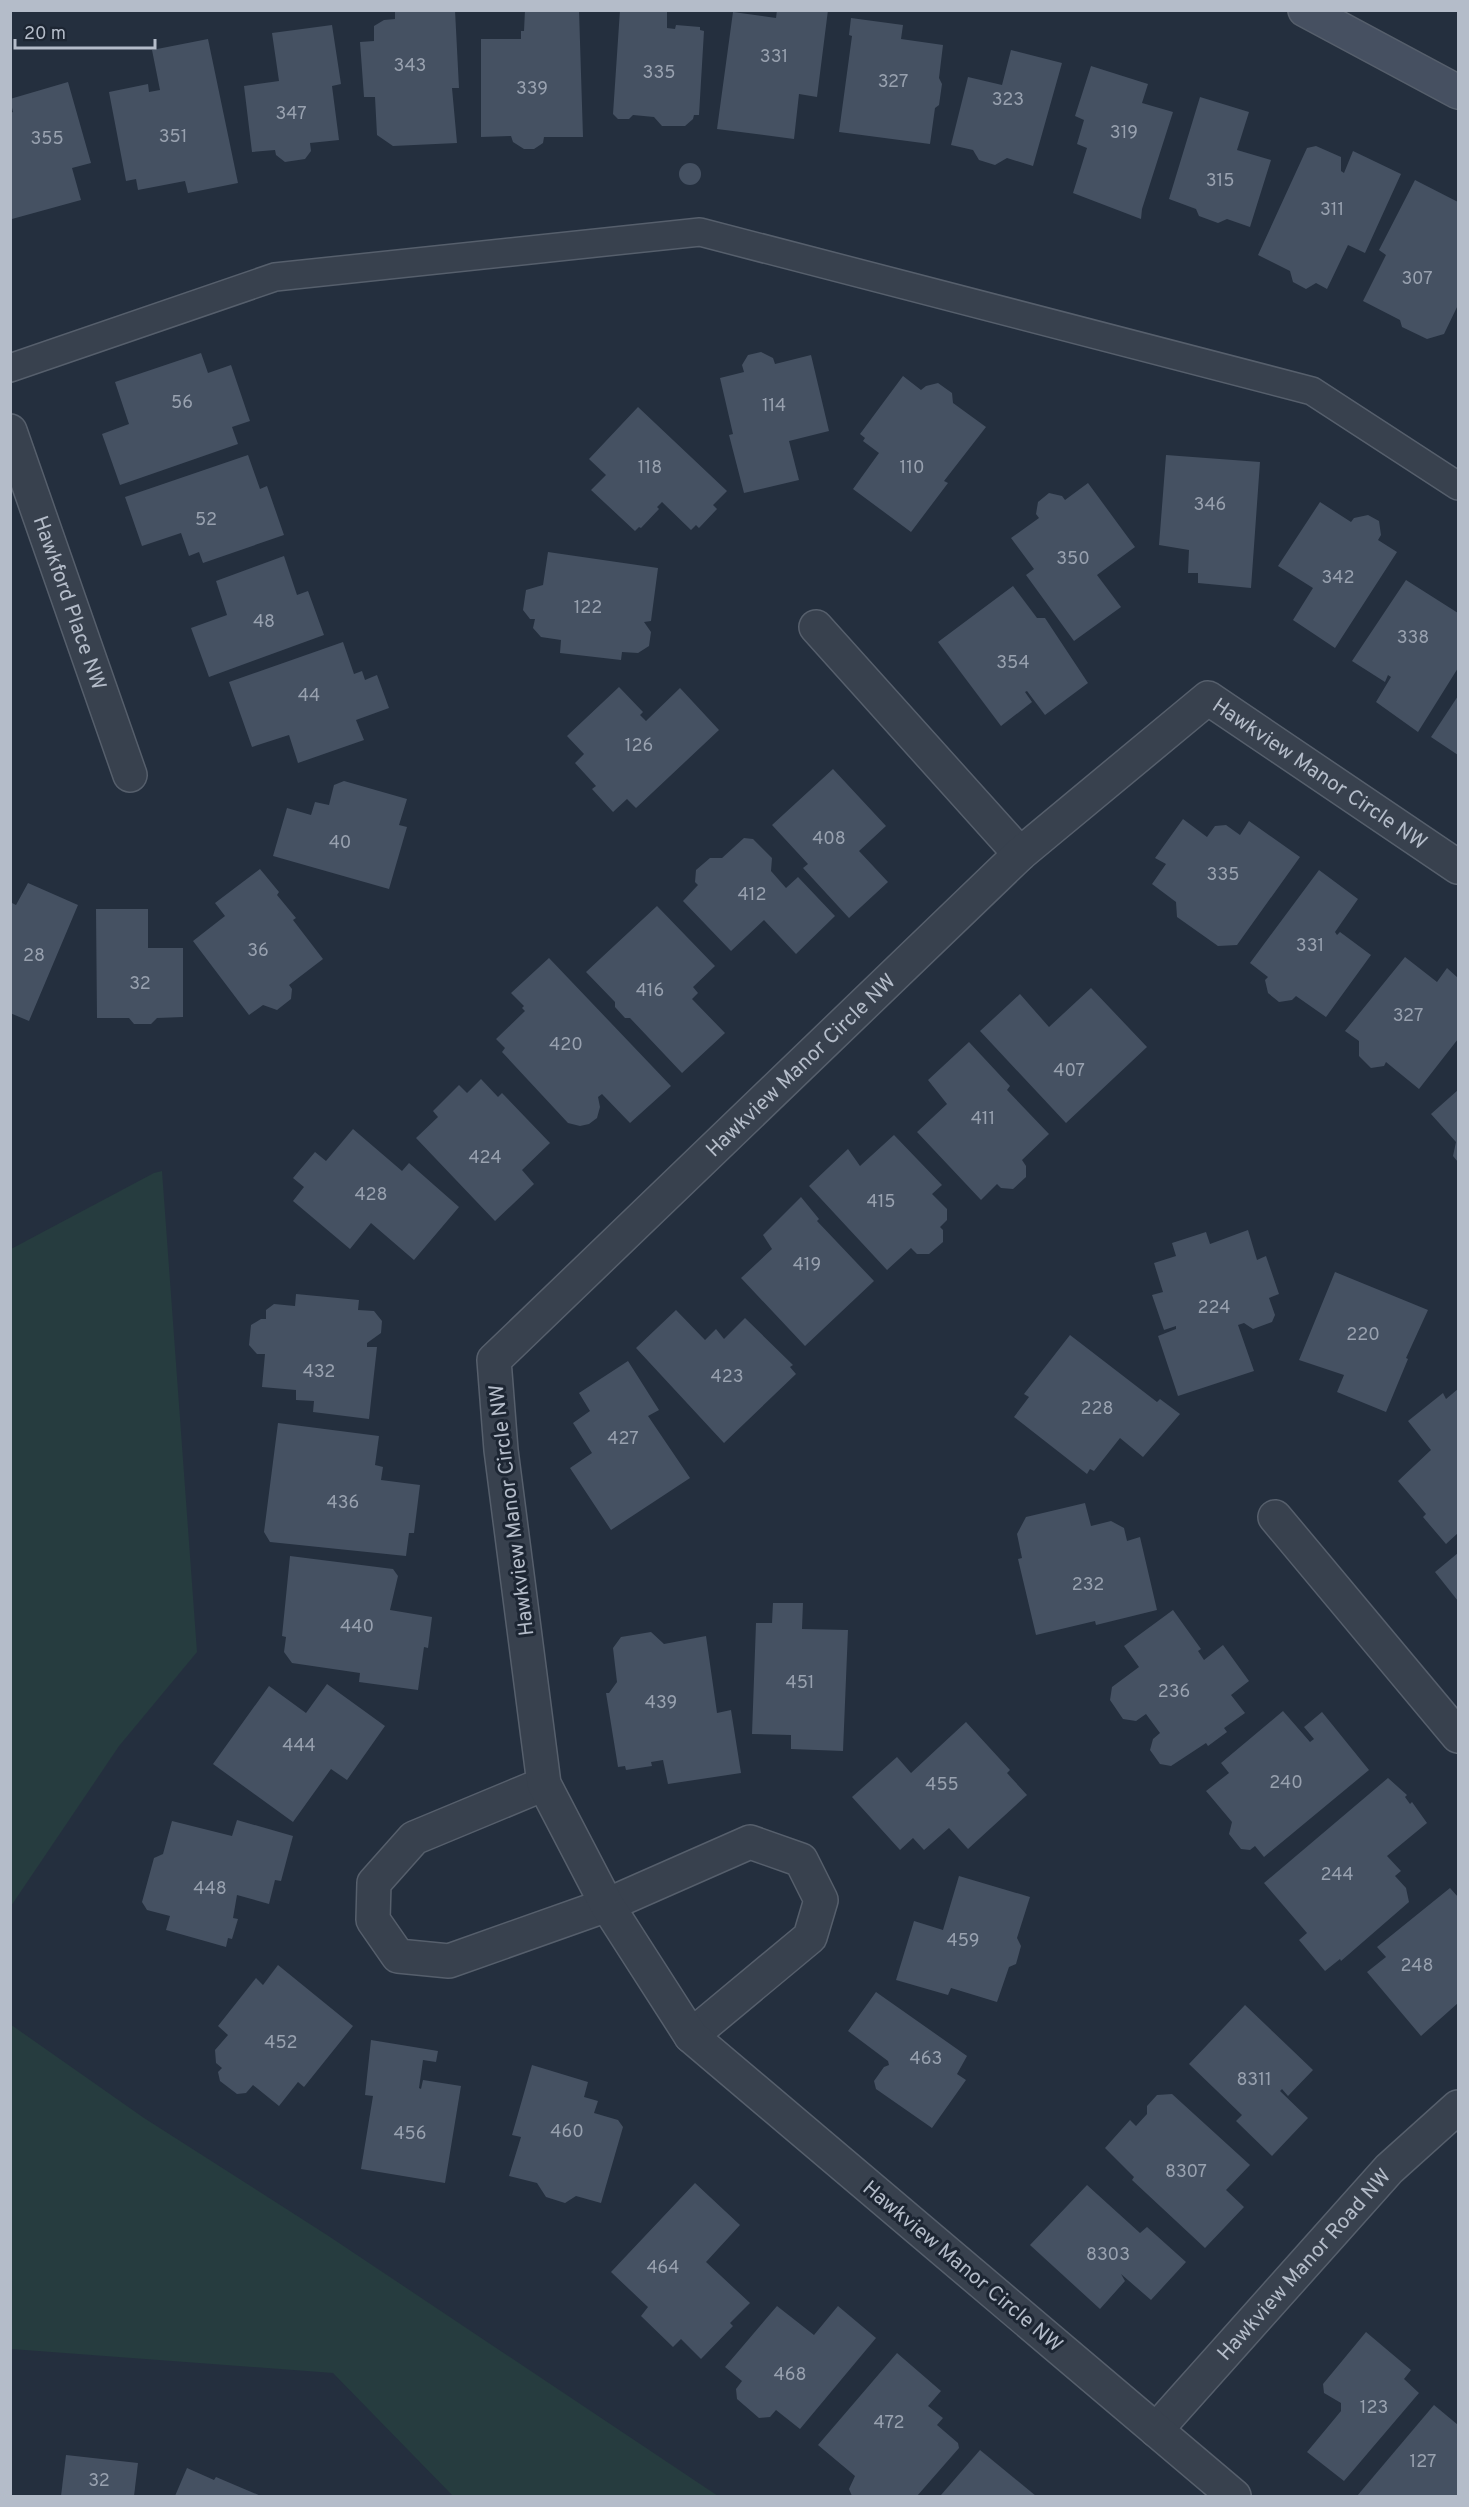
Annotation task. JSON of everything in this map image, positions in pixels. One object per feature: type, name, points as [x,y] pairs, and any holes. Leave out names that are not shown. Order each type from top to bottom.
[{"type":"street","points":[[1310,12],[1458,92]]},
{"type":"street","name":"Hawkford Place NW","points":[[10,431],[130,775]]},
{"type":"street","points":[[816,627],[1020,854]]},
{"type":"street","name":"Hawkview Manor Circle NW","points":[[1234,2496],[692,2036],[607,1905],[544,1784],[501,1450],[494,1360],[1020,854],[1208,698],[1458,867]]},
{"type":"street","points":[[1275,1516],[1458,1736]]},
{"type":"street","points":[[544,1784],[414,1838],[375,1883],[373,1920],[398,1956],[449,1960],[607,1905],[750,1842],[801,1860],[821,1900],[810,1937],[692,2036]]},
{"type":"street","name":"Hawkview Manor Road NW","points":[[1156,2430],[1389,2169],[1458,2108]]},
{"type":"lane","points":[[10,368],[275,277],[700,232],[1312,391],[1458,486]]},
{"type":"green space","points":[[162,1171],[197,1652],[119,1746],[11,1906],[11,1249],[154,1173]]},
{"type":"green space","points":[[10,2024],[144,2118],[327,2235],[718,2496],[453,2496],[333,2373],[11,2349]]},
{"type":"building","points":[[395,10],[455,10],[459,88],[452,88],[457,143],[393,146],[377,135],[375,97],[364,97],[360,42],[374,41],[374,26],[384,20],[395,19]]},
{"type":"building","points":[[525,10],[579,10],[583,137],[544,137],[543,143],[534,149],[524,149],[513,142],[511,136],[481,137],[481,39],[521,39],[521,31],[524,31]]},
{"type":"building","points":[[620,10],[667,10],[667,28],[675,29],[676,25],[700,27],[700,30],[704,31],[699,115],[694,115],[685,126],[662,126],[654,117],[633,115],[629,119],[618,119],[613,114]]},
{"type":"building","points":[[777,10],[828,10],[817,97],[799,94],[794,139],[717,129],[733,12],[776,18]]},
{"type":"building","points":[[851,18],[903,25],[901,39],[943,45],[939,78],[942,84],[939,105],[935,108],[930,144],[839,132],[852,36],[849,35]]},
{"type":"building","points":[[332,25],[341,84],[332,86],[339,140],[310,143],[311,151],[305,159],[285,162],[276,155],[275,150],[252,152],[244,86],[279,81],[272,33]]},
{"type":"building","points":[[208,39],[238,183],[188,193],[185,181],[138,190],[136,179],[126,181],[109,92],[148,84],[149,92],[160,90],[152,50]]},
{"type":"building","points":[[1011,50],[1062,63],[1033,166],[1007,158],[995,165],[979,160],[973,150],[951,145],[968,77],[1002,85]]},
{"type":"building","points":[[1091,66],[1148,84],[1142,103],[1173,112],[1142,209],[1141,219],[1073,193],[1087,148],[1077,144],[1084,120],[1075,116]]},
{"type":"building","points":[[68,82],[91,163],[72,168],[81,200],[12,219],[10,113],[13,112],[10,99]]},
{"type":"building","points":[[1200,97],[1249,112],[1237,150],[1271,160],[1250,227],[1227,219],[1218,223],[1199,216],[1196,209],[1169,199]]},
{"type":"building","points":[[1316,146],[1341,157],[1341,171],[1344,173],[1353,151],[1401,174],[1365,253],[1348,245],[1327,289],[1316,283],[1306,289],[1293,282],[1290,271],[1258,255],[1307,148]]},
{"type":"building","points":[[690,163],[698,166],[701,174],[698,182],[690,185],[682,182],[679,174],[682,166]]},
{"type":"building","points":[[1415,180],[1458,202],[1458,305],[1444,334],[1427,339],[1402,327],[1400,320],[1363,301],[1386,255],[1379,250]]},
{"type":"building","points":[[761,352],[773,358],[775,364],[811,355],[829,431],[789,441],[799,480],[744,493],[729,435],[733,434],[720,378],[744,372],[742,365],[748,355]]},
{"type":"building","points":[[201,353],[208,373],[231,365],[250,421],[232,427],[238,444],[120,485],[102,434],[129,424],[115,382]]},
{"type":"building","points":[[903,376],[921,390],[938,383],[952,393],[953,403],[986,427],[944,481],[948,483],[911,532],[853,489],[879,453],[863,441],[865,438],[860,434]]},
{"type":"building","points":[[638,407],[727,491],[713,505],[717,509],[699,528],[696,525],[691,530],[662,502],[657,507],[659,509],[641,528],[635,531],[591,490],[606,475],[589,459]]},
{"type":"building","points":[[248,455],[260,489],[267,486],[284,535],[203,563],[199,552],[189,556],[181,533],[142,546],[125,497]]},
{"type":"building","points":[[1166,455],[1260,462],[1251,588],[1198,583],[1198,573],[1188,573],[1189,550],[1159,545]]},
{"type":"building","points":[[1088,483],[1135,547],[1097,575],[1121,607],[1074,641],[1026,575],[1034,569],[1011,538],[1039,518],[1036,514],[1038,502],[1049,493],[1062,496],[1065,500]]},
{"type":"building","points":[[1320,502],[1351,522],[1354,518],[1368,515],[1379,521],[1381,535],[1378,540],[1397,552],[1335,648],[1293,620],[1313,588],[1278,566]]},
{"type":"building","points":[[548,552],[658,568],[651,621],[644,622],[651,632],[649,646],[638,653],[622,652],[621,660],[560,653],[561,640],[541,637],[533,628],[535,619],[530,619],[523,610],[526,590],[543,585]]},
{"type":"building","points":[[284,556],[297,595],[308,591],[324,635],[209,677],[191,628],[227,615],[216,581]]},
{"type":"building","points":[[1406,580],[1458,613],[1458,668],[1418,732],[1376,702],[1391,677],[1388,675],[1385,682],[1352,661]]},
{"type":"building","points":[[1013,586],[1037,618],[1045,618],[1088,683],[1045,715],[1027,691],[1025,692],[1032,702],[1001,726],[938,642]]},
{"type":"building","points":[[343,642],[354,674],[362,671],[365,680],[377,675],[389,708],[356,720],[364,740],[298,763],[289,735],[252,747],[229,682]]},
{"type":"building","points":[[619,687],[643,712],[640,715],[646,721],[680,688],[719,730],[636,808],[627,799],[613,812],[592,789],[596,786],[575,763],[584,754],[567,736]]},
{"type":"building","points":[[1458,696],[1458,755],[1431,737]]},
{"type":"building","points":[[833,769],[886,826],[859,851],[888,882],[849,918],[803,868],[808,864],[772,825]]},
{"type":"building","points":[[344,781],[407,799],[399,825],[407,827],[389,889],[273,856],[287,808],[311,815],[315,802],[329,805],[334,785]]},
{"type":"building","points":[[1183,819],[1207,837],[1215,826],[1226,825],[1240,835],[1249,821],[1300,857],[1237,945],[1218,946],[1177,917],[1176,902],[1152,884],[1166,864],[1155,858]]},
{"type":"building","points":[[744,838],[753,839],[772,858],[771,871],[786,888],[798,877],[835,916],[796,954],[764,920],[731,951],[683,901],[698,885],[695,882],[696,870],[710,858],[722,858]]},
{"type":"building","points":[[260,869],[279,892],[277,895],[296,918],[293,920],[323,959],[289,985],[292,989],[291,999],[277,1010],[263,1005],[249,1015],[193,941],[225,916],[215,903]]},
{"type":"building","points":[[1319,870],[1358,899],[1335,932],[1337,935],[1340,932],[1371,955],[1326,1017],[1296,996],[1292,1000],[1279,1002],[1268,993],[1265,980],[1268,977],[1250,963]]},
{"type":"building","points":[[28,883],[78,905],[29,1021],[10,1013],[10,902],[16,905]]},
{"type":"building","points":[[657,906],[715,966],[693,987],[698,993],[692,999],[725,1033],[682,1073],[630,1018],[625,1018],[615,1007],[615,1002],[586,972]]},
{"type":"building","points":[[96,909],[148,909],[148,948],[183,948],[183,1017],[157,1018],[151,1024],[134,1024],[129,1018],[97,1018]]},
{"type":"building","points":[[1405,957],[1437,982],[1447,968],[1458,978],[1458,1039],[1419,1089],[1386,1062],[1384,1066],[1371,1068],[1359,1056],[1359,1041],[1345,1031]]},
{"type":"building","points":[[549,958],[671,1086],[630,1123],[602,1094],[598,1097],[600,1107],[597,1118],[589,1124],[580,1126],[568,1123],[502,1052],[505,1048],[496,1039],[525,1011],[522,1008],[524,1006],[511,993]]},
{"type":"building","points":[[1091,988],[1147,1047],[1066,1123],[980,1031],[1020,994],[1049,1027]]},
{"type":"building","points":[[969,1042],[1010,1086],[1007,1090],[1049,1134],[1022,1160],[1026,1166],[1026,1177],[1013,1189],[1001,1188],[997,1184],[981,1200],[917,1132],[947,1104],[928,1080]]},
{"type":"building","points":[[481,1079],[498,1097],[502,1093],[550,1143],[522,1170],[534,1184],[495,1221],[416,1138],[438,1117],[433,1111],[459,1085],[467,1093]]},
{"type":"building","points":[[1458,1090],[1458,1162],[1453,1156],[1456,1142],[1431,1114]]},
{"type":"building","points":[[353,1129],[402,1171],[409,1163],[459,1207],[414,1260],[371,1223],[350,1249],[293,1201],[304,1187],[293,1178],[315,1152],[326,1161]]},
{"type":"building","points":[[894,1135],[942,1185],[932,1194],[947,1209],[947,1220],[940,1227],[943,1230],[943,1242],[929,1254],[917,1254],[911,1248],[887,1270],[809,1186],[848,1149],[860,1166]]},
{"type":"building","points":[[801,1197],[819,1219],[817,1221],[874,1281],[805,1346],[741,1278],[772,1249],[763,1235]]},
{"type":"building","points":[[1248,1230],[1257,1260],[1266,1256],[1279,1294],[1269,1298],[1275,1315],[1272,1322],[1253,1329],[1244,1323],[1238,1325],[1254,1371],[1178,1396],[1158,1336],[1176,1329],[1176,1326],[1164,1330],[1152,1295],[1163,1292],[1154,1263],[1176,1256],[1172,1243],[1206,1232],[1210,1244]]},
{"type":"building","points":[[1335,1272],[1428,1310],[1406,1358],[1408,1359],[1386,1412],[1337,1392],[1344,1375],[1299,1360]]},
{"type":"building","points":[[296,1294],[359,1300],[358,1310],[374,1311],[382,1321],[381,1333],[367,1343],[367,1347],[377,1347],[369,1419],[313,1412],[314,1401],[296,1400],[296,1390],[262,1387],[265,1354],[257,1354],[249,1345],[251,1325],[261,1319],[266,1319],[266,1310],[274,1304],[295,1306]]},
{"type":"building","points":[[676,1310],[705,1340],[716,1329],[724,1339],[745,1318],[793,1365],[790,1367],[796,1374],[724,1443],[636,1348]]},
{"type":"building","points":[[1070,1335],[1157,1402],[1160,1399],[1180,1414],[1143,1457],[1120,1438],[1094,1471],[1090,1469],[1087,1474],[1014,1417],[1029,1397],[1024,1394]]},
{"type":"building","points":[[628,1361],[659,1410],[648,1416],[690,1478],[611,1530],[570,1468],[592,1453],[573,1423],[590,1411],[579,1393]]},
{"type":"building","points":[[1458,1389],[1458,1533],[1446,1544],[1423,1517],[1426,1514],[1398,1481],[1431,1450],[1408,1421],[1443,1393],[1446,1399]]},
{"type":"building","points":[[278,1423],[379,1436],[375,1465],[383,1467],[381,1480],[420,1485],[414,1533],[409,1533],[406,1556],[270,1542],[264,1532]]},
{"type":"building","points":[[1085,1503],[1091,1526],[1111,1521],[1124,1528],[1127,1541],[1140,1537],[1157,1610],[1096,1625],[1095,1621],[1036,1635],[1018,1559],[1022,1558],[1017,1534],[1026,1517]]},
{"type":"building","points":[[1458,1553],[1458,1601],[1435,1572]]},
{"type":"building","points":[[290,1556],[393,1569],[398,1576],[390,1610],[432,1617],[428,1648],[424,1647],[418,1690],[359,1682],[360,1673],[292,1663],[284,1652],[286,1637],[282,1636]]},
{"type":"building","points":[[773,1603],[803,1603],[802,1629],[848,1630],[843,1751],[791,1749],[791,1735],[752,1734],[756,1623],[772,1623]]},
{"type":"building","points":[[1173,1610],[1201,1649],[1198,1651],[1204,1660],[1223,1645],[1249,1681],[1231,1695],[1245,1713],[1224,1728],[1227,1732],[1208,1746],[1206,1743],[1171,1766],[1160,1764],[1150,1750],[1153,1739],[1160,1733],[1146,1714],[1136,1721],[1123,1719],[1110,1700],[1112,1687],[1139,1667],[1124,1646]]},
{"type":"building","points":[[651,1632],[664,1644],[706,1636],[717,1713],[731,1710],[741,1773],[668,1784],[663,1760],[651,1762],[652,1766],[626,1770],[625,1766],[618,1767],[606,1693],[609,1693],[617,1682],[613,1648],[621,1637]]},
{"type":"building","points":[[327,1684],[385,1726],[347,1780],[331,1769],[293,1822],[213,1764],[269,1686],[306,1713]]},
{"type":"building","points":[[1283,1711],[1310,1742],[1314,1739],[1304,1727],[1322,1712],[1369,1770],[1264,1857],[1255,1846],[1250,1850],[1241,1849],[1229,1834],[1232,1822],[1206,1791],[1229,1773],[1221,1763]]},
{"type":"building","points":[[966,1722],[1010,1770],[1007,1773],[1027,1795],[968,1849],[949,1828],[924,1850],[913,1838],[900,1850],[852,1797],[897,1757],[911,1773]]},
{"type":"building","points":[[1388,1778],[1407,1795],[1405,1797],[1410,1804],[1412,1802],[1427,1823],[1387,1856],[1401,1871],[1395,1876],[1406,1888],[1409,1902],[1341,1961],[1340,1959],[1325,1971],[1299,1940],[1307,1933],[1264,1883]]},
{"type":"building","points":[[237,1820],[293,1836],[281,1881],[275,1880],[269,1904],[237,1895],[233,1918],[238,1919],[232,1939],[228,1938],[226,1947],[166,1930],[170,1916],[147,1910],[142,1902],[154,1858],[163,1854],[172,1821],[232,1836]]},
{"type":"building","points":[[959,1876],[1030,1897],[1017,1938],[1021,1946],[1016,1964],[1009,1967],[997,2002],[951,1988],[948,1995],[896,1980],[914,1921],[943,1930]]},
{"type":"building","points":[[1450,1888],[1458,1897],[1458,2003],[1421,2036],[1367,1972],[1386,1957],[1377,1947]]},
{"type":"building","points":[[278,1965],[353,2026],[304,2087],[298,2082],[279,2106],[253,2085],[246,2093],[237,2094],[220,2081],[218,2072],[222,2068],[216,2063],[215,2050],[228,2035],[218,2026],[256,1978],[263,1985]]},
{"type":"building","points":[[876,1992],[967,2056],[957,2074],[966,2080],[932,2128],[876,2089],[874,2081],[884,2067],[889,2065],[888,2061],[848,2031]]},
{"type":"building","points":[[1245,2005],[1313,2070],[1288,2096],[1282,2089],[1280,2091],[1308,2118],[1272,2156],[1236,2121],[1242,2115],[1189,2064]]},
{"type":"building","points":[[371,2040],[438,2051],[436,2062],[423,2060],[419,2088],[421,2089],[423,2080],[461,2086],[445,2183],[361,2169],[373,2096],[365,2095]]},
{"type":"building","points":[[532,2065],[588,2082],[584,2097],[598,2101],[594,2113],[618,2120],[623,2127],[601,2203],[576,2196],[565,2203],[546,2197],[537,2183],[509,2176],[521,2137],[512,2135]]},
{"type":"building","points":[[1172,2094],[1250,2165],[1226,2190],[1244,2207],[1205,2248],[1132,2180],[1134,2177],[1105,2148],[1130,2120],[1136,2126],[1147,2114],[1147,2106],[1157,2095]]},
{"type":"building","points":[[695,2183],[740,2225],[706,2262],[750,2303],[730,2323],[733,2326],[701,2359],[681,2339],[673,2347],[641,2316],[648,2307],[611,2272]]},
{"type":"building","points":[[1087,2185],[1140,2233],[1147,2227],[1186,2262],[1151,2300],[1121,2274],[1125,2281],[1100,2309],[1030,2245]]},
{"type":"building","points":[[777,2306],[814,2335],[838,2306],[876,2338],[800,2429],[776,2410],[770,2417],[759,2418],[737,2399],[736,2389],[742,2381],[725,2367]]},
{"type":"building","points":[[1366,2332],[1411,2370],[1404,2379],[1419,2393],[1344,2481],[1307,2452],[1341,2411],[1341,2403],[1324,2393],[1323,2384]]},
{"type":"building","points":[[897,2353],[941,2391],[928,2406],[943,2418],[937,2425],[958,2443],[959,2448],[917,2496],[852,2496],[849,2489],[855,2476],[818,2445]]},
{"type":"building","points":[[1434,2405],[1458,2425],[1458,2496],[1357,2496]]},
{"type":"building","points":[[980,2450],[1036,2496],[941,2495]]},
{"type":"building","points":[[66,2455],[138,2463],[134,2496],[61,2496]]},
{"type":"building","points":[[187,2468],[214,2480],[216,2477],[261,2496],[175,2496]]}]
